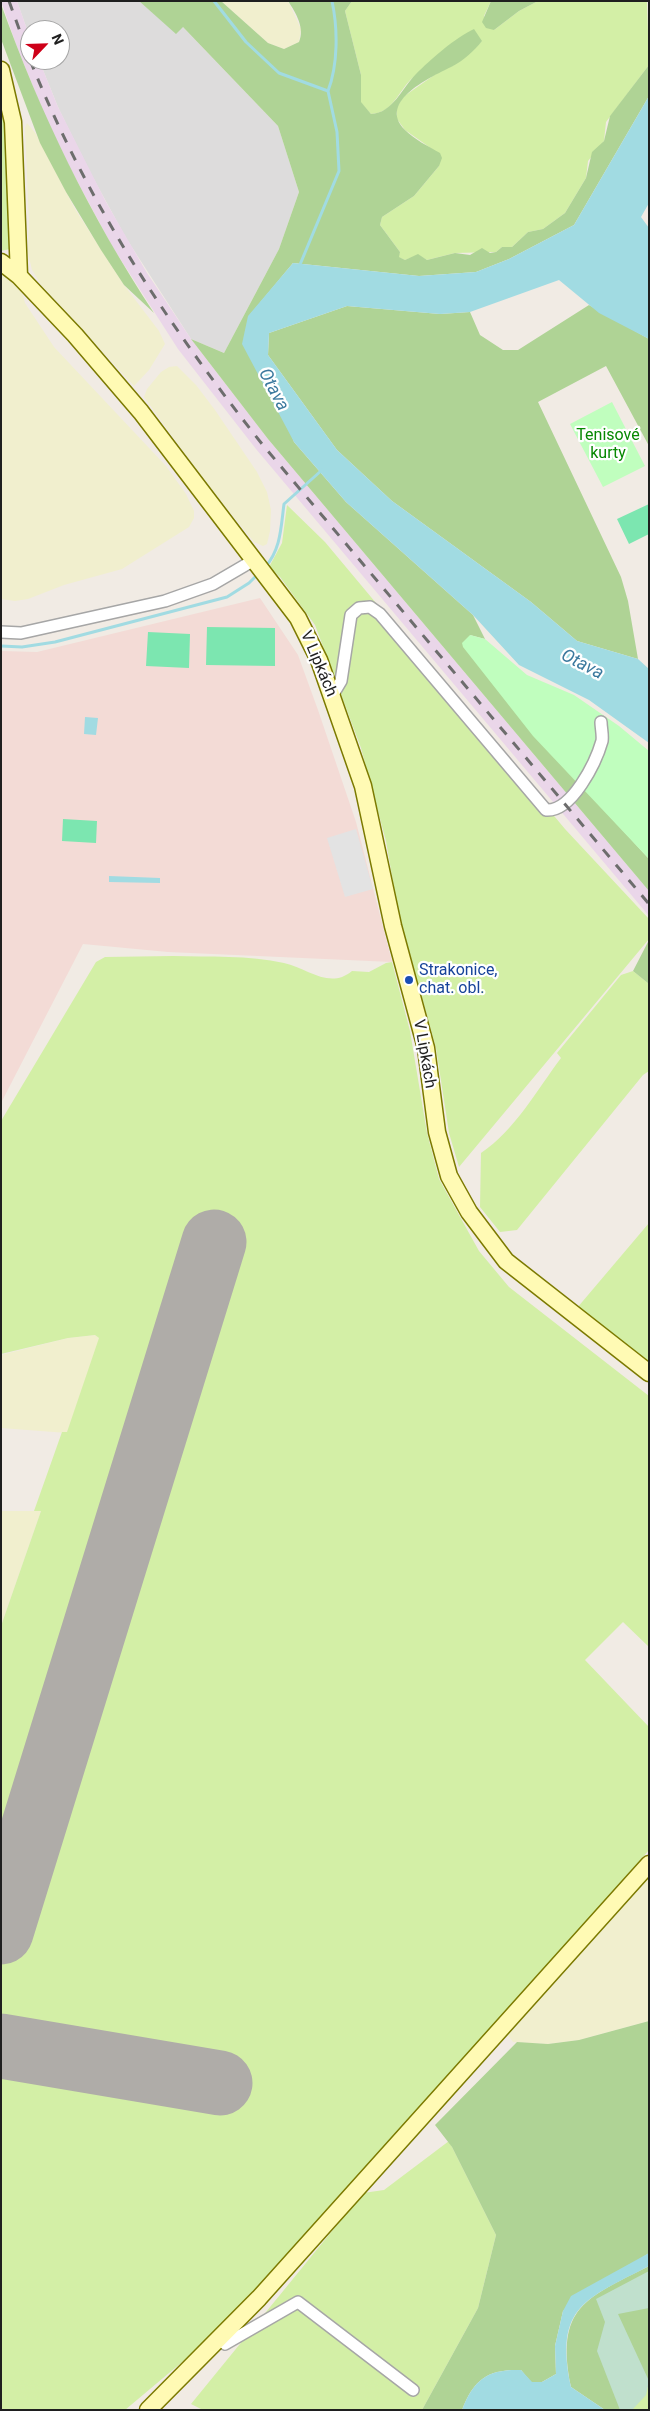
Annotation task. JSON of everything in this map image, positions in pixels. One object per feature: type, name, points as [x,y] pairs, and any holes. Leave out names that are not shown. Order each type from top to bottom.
[{"type":"street","points":[[1,70],[13,122],[20,276]]},
{"type":"street","name":"V Lipkách","points":[[1,262],[20,276],[75,335],[141,412],[298,618],[319,660],[363,786],[393,926],[426,1048],[437,1132],[448,1176],[470,1212],[506,1261],[649,1373]]},
{"type":"street","points":[[1,632],[21,633],[165,601],[213,584],[254,560]]},
{"type":"street","points":[[332,696],[341,681],[351,615],[358,608],[370,607],[380,614],[538,803],[546,810],[552,811],[579,790],[583,783],[602,740],[601,722]]},
{"type":"street","points":[[148,2410],[260,2298],[649,1864]]},
{"type":"street","points":[[220,2338],[225,2344],[298,2302],[413,2390]]},
{"type":"shaded area","points":[[1,1],[17,1],[24,20],[20,20],[20,54]]},
{"type":"shaded area","points":[[17,1],[139,1],[176,33],[182,26],[278,126],[299,192],[279,249],[224,353],[191,339],[126,238],[84,161],[58,107],[43,70],[70,70],[70,20],[24,20]]},
{"type":"shaded area","points":[[221,1],[288,1],[301,29],[299,42],[284,49],[268,43]]},
{"type":"shaded area","points":[[26,70],[43,70],[58,107],[106,202],[147,273],[191,339],[268,439],[649,891],[649,916],[256,449],[178,349],[112,246],[70,168],[44,114]]},
{"type":"shaded area","points":[[27,123],[36,134],[75,209],[124,285],[159,331],[165,344],[149,370],[134,386],[42,286],[32,270],[28,253],[29,223],[25,128]]},
{"type":"shaded area","points":[[1,274],[21,289],[25,303],[54,347],[166,466],[186,494],[194,511],[194,518],[189,527],[122,569],[64,585],[28,599],[15,601],[1,599]]},
{"type":"shaded area","points":[[177,366],[196,385],[215,410],[257,472],[267,492],[271,510],[270,531],[267,544],[263,546],[254,542],[203,479],[144,397],[147,389],[161,372],[169,367]]},
{"type":"shaded area","points":[[260,598],[298,655],[318,710],[356,822],[392,962],[168,952],[83,944],[1,1103],[1,651],[37,652]]},
{"type":"shaded area","points":[[356,829],[373,889],[345,897],[327,838]]},
{"type":"shaded area","points":[[95,1335],[99,1338],[97,1348],[67,1433],[1,1428],[1,1355],[68,1338]]},
{"type":"shaded area","points":[[1,1511],[41,1511],[1,1626]]},
{"type":"shaded area","points":[[649,1873],[649,2021],[579,2040],[548,2044],[513,2042],[507,2034]]},
{"type":"green space","points":[[139,1],[221,1],[268,43],[284,49],[299,42],[301,37],[299,21],[288,1],[352,1],[345,11],[361,75],[361,102],[371,114],[379,113],[391,105],[428,62],[451,43],[474,29],[482,41],[476,48],[457,64],[421,83],[402,100],[397,109],[398,119],[405,130],[417,140],[440,153],[442,158],[439,166],[414,196],[382,217],[380,225],[400,252],[399,257],[405,260],[418,254],[427,260],[455,253],[470,255],[482,248],[490,253],[496,252],[502,247],[512,247],[528,232],[543,229],[565,213],[586,178],[592,152],[604,141],[610,116],[649,65],[649,96],[574,225],[509,259],[476,272],[419,276],[293,263],[249,316],[294,442],[346,502],[473,615],[485,639],[470,635],[599,804],[649,859],[649,891],[268,439],[191,339],[224,353],[279,249],[299,192],[278,126],[183,27],[176,34]]},
{"type":"green space","points":[[352,1],[491,1],[484,16],[494,30],[519,11],[538,1],[647,1],[649,65],[606,122],[604,141],[588,161],[586,178],[565,213],[543,229],[528,232],[512,247],[502,247],[496,252],[455,253],[427,260],[418,255],[405,260],[398,257],[400,252],[380,225],[382,217],[414,196],[439,166],[432,149],[405,130],[397,119],[397,107],[403,97],[440,71],[454,65],[482,41],[423,70],[410,80],[386,109],[379,113],[371,114],[361,103],[361,75],[345,11]]},
{"type":"green space","points":[[491,1],[538,1],[519,11],[494,30],[486,28],[482,22]]},
{"type":"green space","points":[[1,4],[20,55],[20,70],[26,70],[68,163],[88,201],[154,313],[124,285],[66,192],[40,143],[1,39]]},
{"type":"green space","points":[[1,85],[9,113],[10,249],[1,251]]},
{"type":"green space","points":[[589,305],[649,339],[649,446],[606,366],[538,402],[621,577],[628,601],[638,659],[577,641],[531,602],[392,501],[337,450],[268,355],[269,333],[347,306],[440,314],[470,312],[480,335],[503,350],[518,350]]},
{"type":"green space","name":"Tenisové kurty","points":[[612,402],[645,466],[603,487],[570,424]]},
{"type":"green space","points":[[649,504],[649,534],[629,544],[617,519]]},
{"type":"green space","points":[[287,505],[325,542],[565,829],[649,919],[649,939],[459,1167],[449,1133],[436,1048],[398,911],[386,841],[361,748],[315,625],[280,577],[269,567],[282,543]]},
{"type":"green space","points":[[207,627],[275,628],[275,666],[206,665]]},
{"type":"green space","points":[[148,632],[190,634],[189,668],[146,666]]},
{"type":"green space","points":[[470,635],[485,639],[527,675],[574,695],[619,726],[649,751],[649,859],[533,736],[463,647],[462,643]]},
{"type":"green space","points":[[63,819],[97,821],[96,843],[62,841]]},
{"type":"green space","points":[[649,940],[649,984],[633,971]]},
{"type":"green space","points":[[173,956],[271,960],[327,978],[343,976],[352,971],[369,972],[392,962],[410,1031],[427,1133],[439,1179],[479,1251],[509,1287],[649,1396],[649,1647],[623,1622],[585,1660],[649,1727],[649,1850],[470,2053],[219,2331],[125,2410],[1,2410],[1,1626],[41,1511],[34,1511],[62,1432],[67,1432],[99,1338],[95,1335],[68,1338],[1,1354],[1,1121],[96,962],[105,957]]},
{"type":"green space","points":[[633,971],[649,984],[649,1071],[643,1075],[517,1230],[500,1232],[480,1207],[481,1153],[504,1133],[525,1109],[561,1058],[557,1053],[621,975]]},
{"type":"green space","points":[[649,1223],[649,1363],[577,1308]]},
{"type":"green space","points":[[649,2021],[649,2253],[563,2311],[555,2346],[556,2374],[542,2382],[531,2382],[521,2370],[500,2371],[491,2374],[477,2383],[462,2410],[422,2410],[478,2308],[496,2235],[452,2147],[435,2125],[517,2042],[548,2044],[579,2040]]},
{"type":"green space","points":[[449,2141],[496,2235],[478,2308],[422,2410],[203,2410],[191,2404],[363,2193],[384,2190]]},
{"type":"green space","points":[[649,2266],[649,2385],[630,2410],[605,2410],[571,2387],[567,2360],[568,2339],[572,2322],[580,2308],[592,2297]]},
{"type":"green space","points":[[649,2271],[649,2308],[618,2314],[649,2381],[646,2395],[633,2409],[620,2410],[597,2351],[605,2322],[596,2299]]},
{"type":"green space","points":[[649,2385],[649,2410],[630,2410]]},
{"type":"water","name":"Otava","points":[[649,96],[649,203],[641,217],[649,228],[649,339],[599,313],[559,280],[470,312],[440,314],[347,306],[269,333],[268,355],[337,450],[392,501],[531,602],[577,641],[638,659],[649,669],[649,743],[589,700],[519,665],[473,615],[346,502],[294,442],[242,344],[248,316],[293,263],[419,276],[476,272],[509,259],[574,225]]},
{"type":"water","points":[[85,717],[98,718],[96,735],[84,734]]},
{"type":"water","points":[[109,876],[160,878],[160,883],[109,882]]},
{"type":"water","points":[[649,2253],[649,2266],[608,2287],[592,2297],[580,2308],[572,2322],[567,2339],[567,2360],[571,2387],[605,2410],[462,2410],[477,2383],[491,2374],[500,2371],[521,2370],[532,2382],[542,2382],[556,2374],[555,2346],[563,2311],[571,2296]]},
{"type":"waterway","points":[[214,1],[246,42],[279,73],[328,91],[337,132],[339,171],[299,267]]},
{"type":"waterway","points":[[328,91],[334,70],[336,47],[332,1]]},
{"type":"waterway","points":[[265,567],[277,545],[284,504],[322,470]]},
{"type":"waterway","points":[[1,646],[22,647],[55,642],[227,597],[249,583],[259,573]]},
{"type":"runway","points":[[1,1932],[214,1242]]},
{"type":"runway","points":[[1,2046],[220,2083]]},
{"type":"railway","points":[[9,1],[20,31]]},
{"type":"railway","points":[[34,70],[53,113],[104,213],[132,261],[193,353],[262,444],[649,904]]},
{"type":"place","name":"Strakonice, chat. obl.","points":[[409,980]]}]
